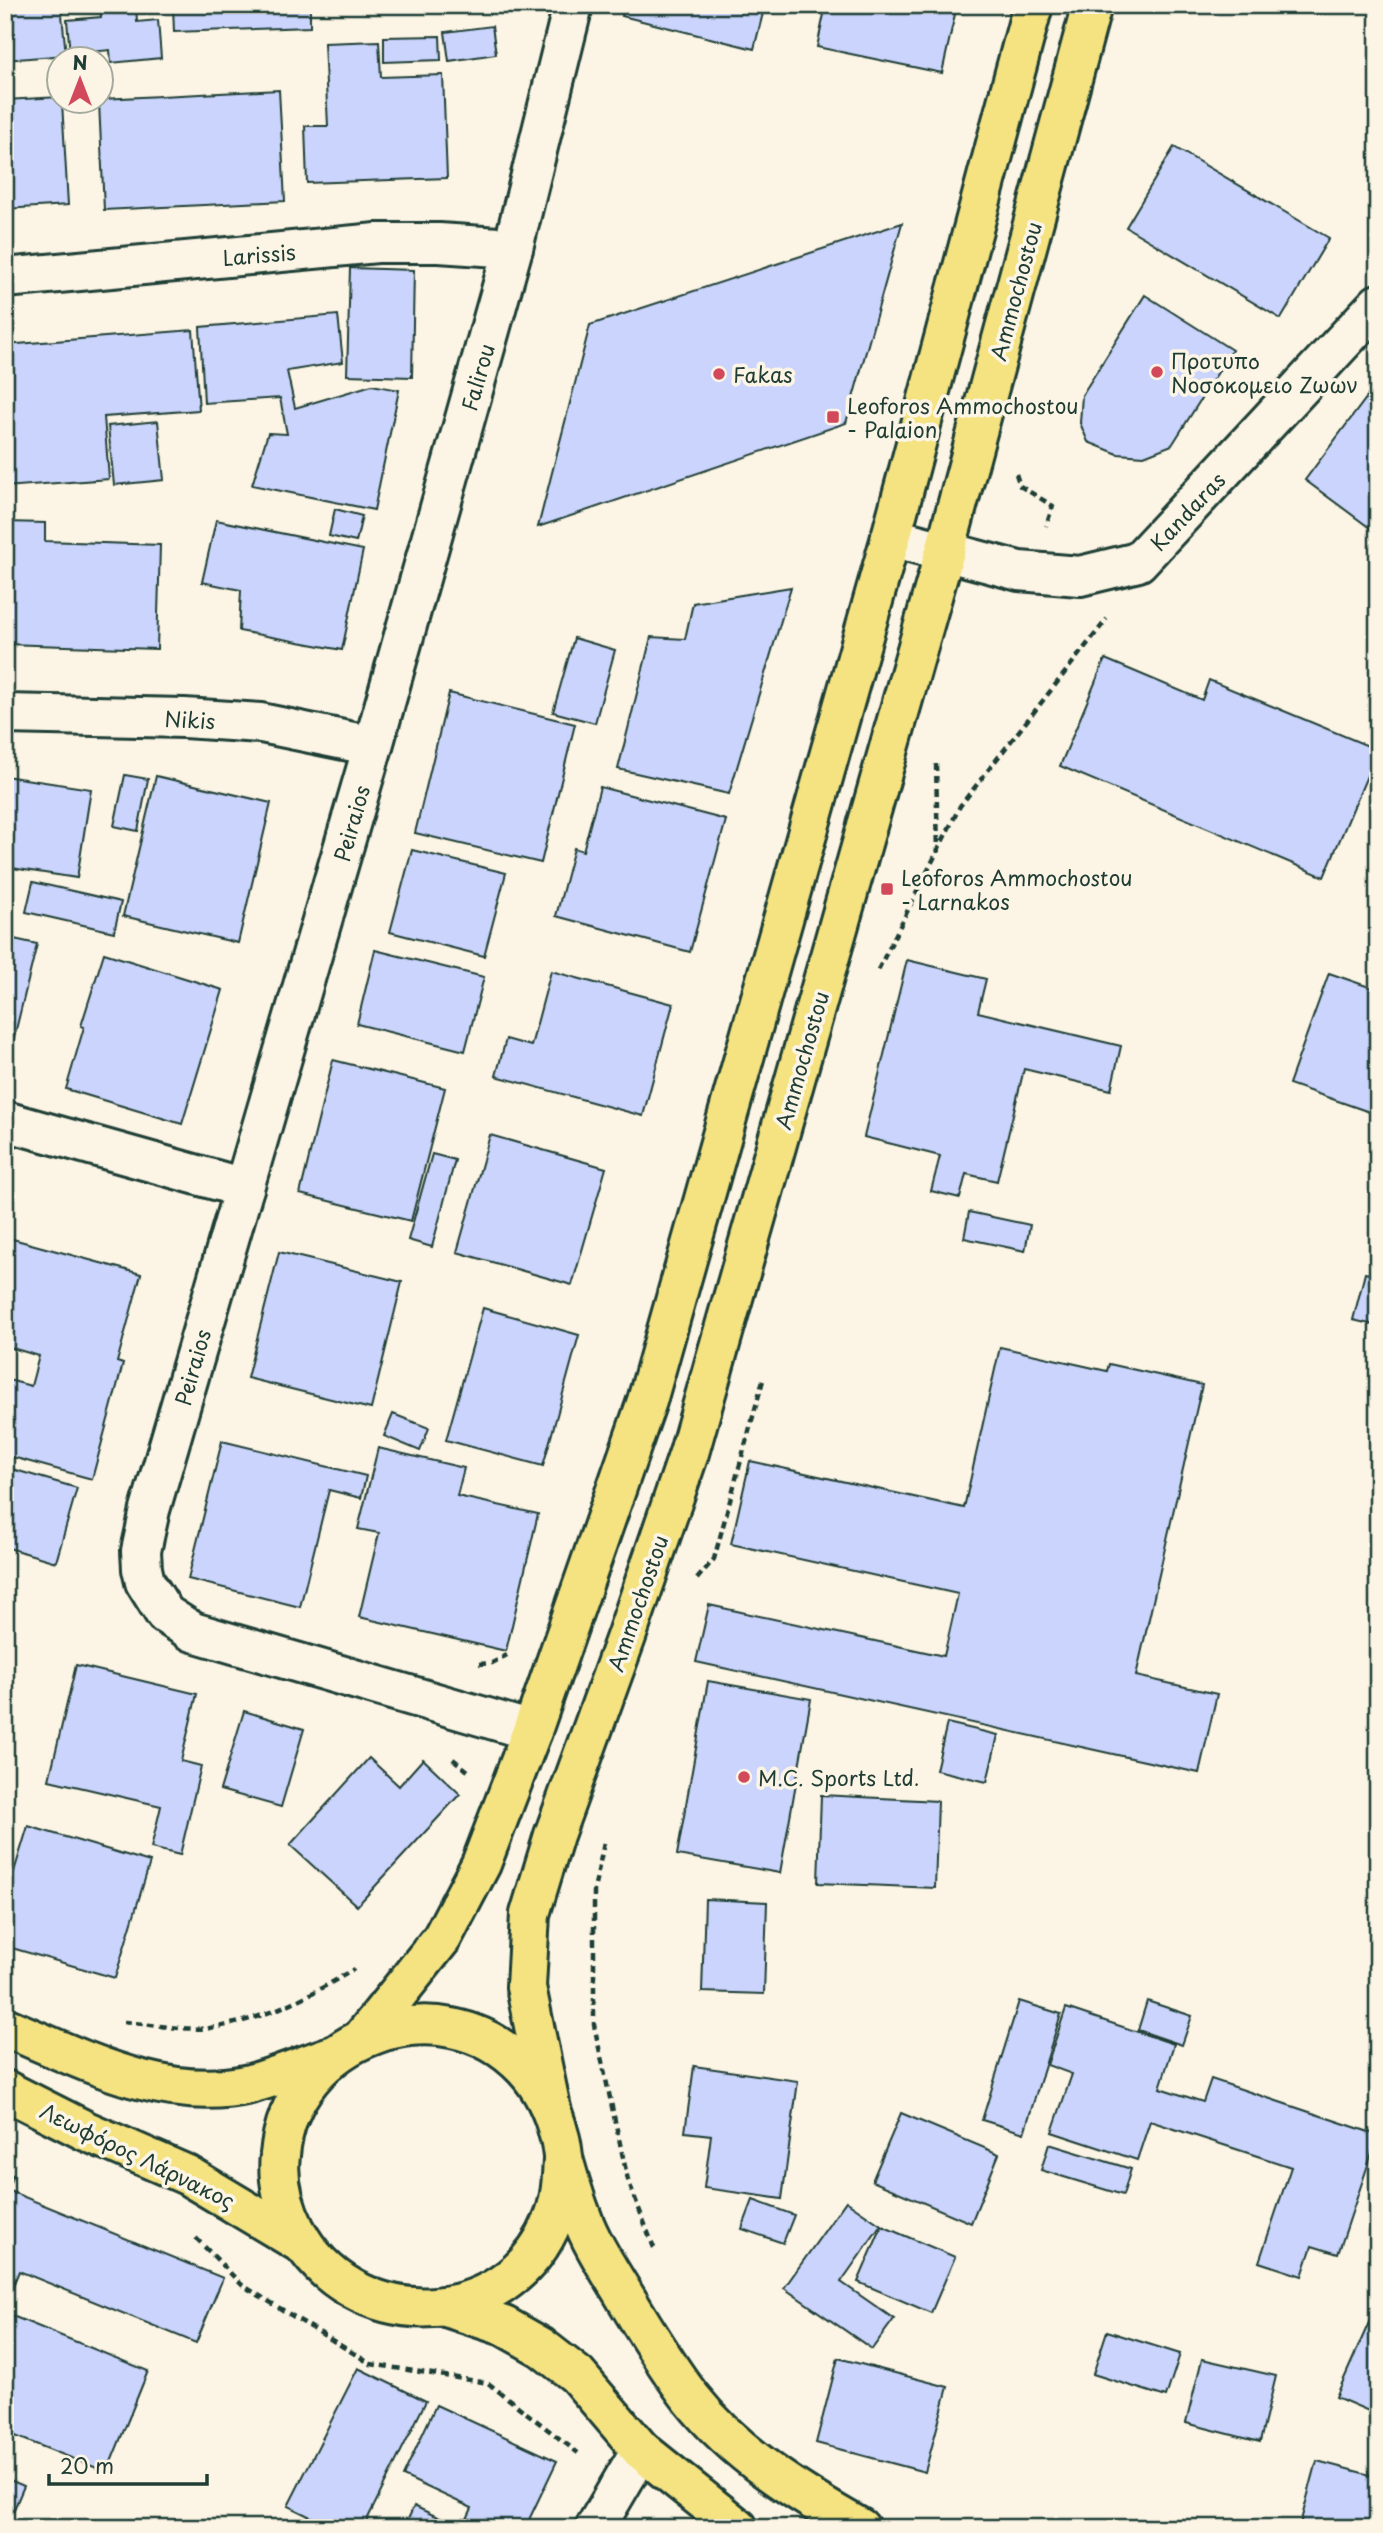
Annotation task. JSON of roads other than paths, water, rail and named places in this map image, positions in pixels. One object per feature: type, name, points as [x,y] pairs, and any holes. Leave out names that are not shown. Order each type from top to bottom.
[{"type":"main road","points":[[349,2046],[442,1938],[481,1864],[532,1731],[647,1401],[891,537],[1033,5]]},
{"type":"main road","name":"Ammochostou","points":[[551,2109],[526,1987],[530,1914],[554,1835],[689,1453],[945,551],[1092,5]]},
{"type":"main road","name":"Λεωφόρος Λάρνακος","points":[[5,2027],[115,2072],[145,2081],[188,2088],[250,2084],[386,2029],[411,2025],[460,2030],[483,2039],[505,2051],[539,2087],[551,2109],[560,2137],[563,2159],[562,2190],[553,2220],[539,2247],[519,2270],[493,2289],[443,2306],[416,2308],[390,2305],[341,2284],[320,2266],[304,2245],[287,2214],[279,2179],[279,2154],[293,2105],[305,2084],[322,2065],[349,2046]]},
{"type":"main road","name":"Λεωφόρος Λάρνακος","points":[[5,2090],[86,2131],[187,2175],[304,2245]]},
{"type":"main road","name":"Λεωφόρος Λάρνακος","points":[[563,2159],[582,2218],[607,2267],[659,2354],[693,2400],[732,2441],[798,2493],[860,2528]]},
{"type":"main road","name":"Λεωφόρος Λάρνακος","points":[[443,2306],[504,2326],[541,2347],[577,2375],[641,2450],[737,2528]]},
{"type":"street","name":"Falirou","points":[[373,746],[513,248],[573,5]]},
{"type":"street","name":"Larissis","points":[[5,278],[377,243],[439,243],[513,248]]},
{"type":"street","name":"Kandaras","points":[[891,537],[1019,571],[1080,576],[1138,562],[1378,304]]},
{"type":"street","name":"Nikis","points":[[5,714],[261,723],[373,746]]},
{"type":"street","name":"Peiraios","points":[[373,746],[150,1510],[141,1551],[142,1569],[145,1582],[165,1614],[193,1632],[532,1731]]},
{"type":"street","points":[[5,1121],[244,1188]]},
{"type":"street","points":[[595,2528],[641,2450]]},
{"type":"place","name":"Προτυπο Νοσοκομειο Ζωων","points":[[1157,372]]},
{"type":"place","name":"Fakas","points":[[719,374]]},
{"type":"place","name":"Leoforos Ammochostou - Palaion","points":[[833,417]]},
{"type":"place","name":"Leoforos Ammochostou - Larnakos","points":[[887,889]]},
{"type":"place","name":"M.C. Sports Ltd.","points":[[744,1777]]}]
